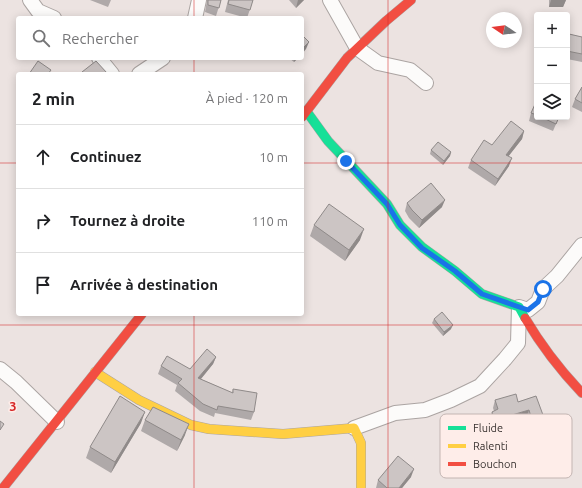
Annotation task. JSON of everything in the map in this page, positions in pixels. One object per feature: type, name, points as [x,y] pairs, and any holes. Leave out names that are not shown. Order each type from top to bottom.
[{"type":"street","points":[[30,0],[38,11],[49,16]]},
{"type":"street","points":[[195,16],[199,0]]},
{"type":"street","points":[[330,0],[357,48],[378,63],[410,70],[426,83]]},
{"type":"street","points":[[411,0],[386,21],[347,58],[304,114],[387,204],[400,225],[422,248],[455,271],[482,294],[528,310],[538,302],[543,289],[557,276],[582,245]]},
{"type":"street","points":[[101,60],[110,72]]},
{"type":"street","points":[[142,72],[160,60]]},
{"type":"street","points":[[519,307],[535,335],[565,375],[582,393]]},
{"type":"street","points":[[95,372],[139,400],[169,415],[191,424],[209,429],[283,434],[354,428],[395,413],[425,410],[451,400],[480,386],[518,343],[519,307]]},
{"type":"street","points":[[3,488],[140,316]]},
{"type":"street","points":[[0,369],[16,382],[57,422]]},
{"type":"street","points":[[354,428],[361,443],[361,488]]},
{"type":"building","points":[[208,0],[221,0],[219,8],[208,5]]},
{"type":"building","points":[[229,0],[253,0],[250,10],[228,4]]},
{"type":"building","points":[[570,34],[582,37],[582,54],[570,52]]},
{"type":"building","points":[[304,37],[309,42],[304,47]]},
{"type":"building","points":[[38,61],[51,70],[50,72],[30,72]]},
{"type":"building","points":[[96,61],[106,72],[82,72]]},
{"type":"building","points":[[582,87],[582,103],[575,99]]},
{"type":"building","points":[[534,106],[534,114],[531,113]]},
{"type":"building","points":[[547,120],[558,120],[556,124]]},
{"type":"building","points":[[511,121],[524,131],[506,155],[512,158],[498,179],[471,160],[484,140],[492,145]]},
{"type":"building","points":[[438,142],[451,152],[444,161],[431,150]]},
{"type":"building","points":[[431,183],[445,200],[422,220],[407,203]]},
{"type":"building","points":[[329,204],[364,229],[349,250],[314,225]]},
{"type":"building","points":[[442,312],[453,325],[444,332],[434,319]]},
{"type":"building","points":[[207,349],[216,357],[198,378],[233,393],[233,389],[257,393],[254,412],[218,406],[217,410],[203,404],[178,383],[182,379],[161,366],[167,356],[190,369]]},
{"type":"building","points":[[516,394],[518,402],[536,396],[543,414],[530,414],[529,410],[515,414],[493,414],[492,412],[498,409],[495,400]]},
{"type":"building","points":[[120,396],[145,412],[115,462],[90,447]]},
{"type":"building","points":[[153,407],[189,424],[181,440],[145,420]]},
{"type":"building","points":[[0,421],[4,424],[0,430]]},
{"type":"building","points":[[398,456],[414,469],[399,488],[387,488],[378,480]]},
{"type":"traffic: fast","points":[[307,112],[328,141],[387,204],[400,225],[422,247],[455,271],[482,294],[519,307],[525,318]]},
{"type":"traffic: slow","points":[[95,372],[139,400],[191,425],[209,429],[283,434],[354,428],[361,443],[361,488]]},
{"type":"traffic: jam","points":[[304,114],[347,58],[386,21],[411,0]]},
{"type":"traffic: jam","points":[[3,488],[140,316]]},
{"type":"traffic: jam","points":[[525,318],[551,357],[582,393]]},
{"type":"route","points":[[346,161],[387,204],[400,225],[422,248],[455,271],[482,294],[528,310],[538,302],[543,289]]}]
